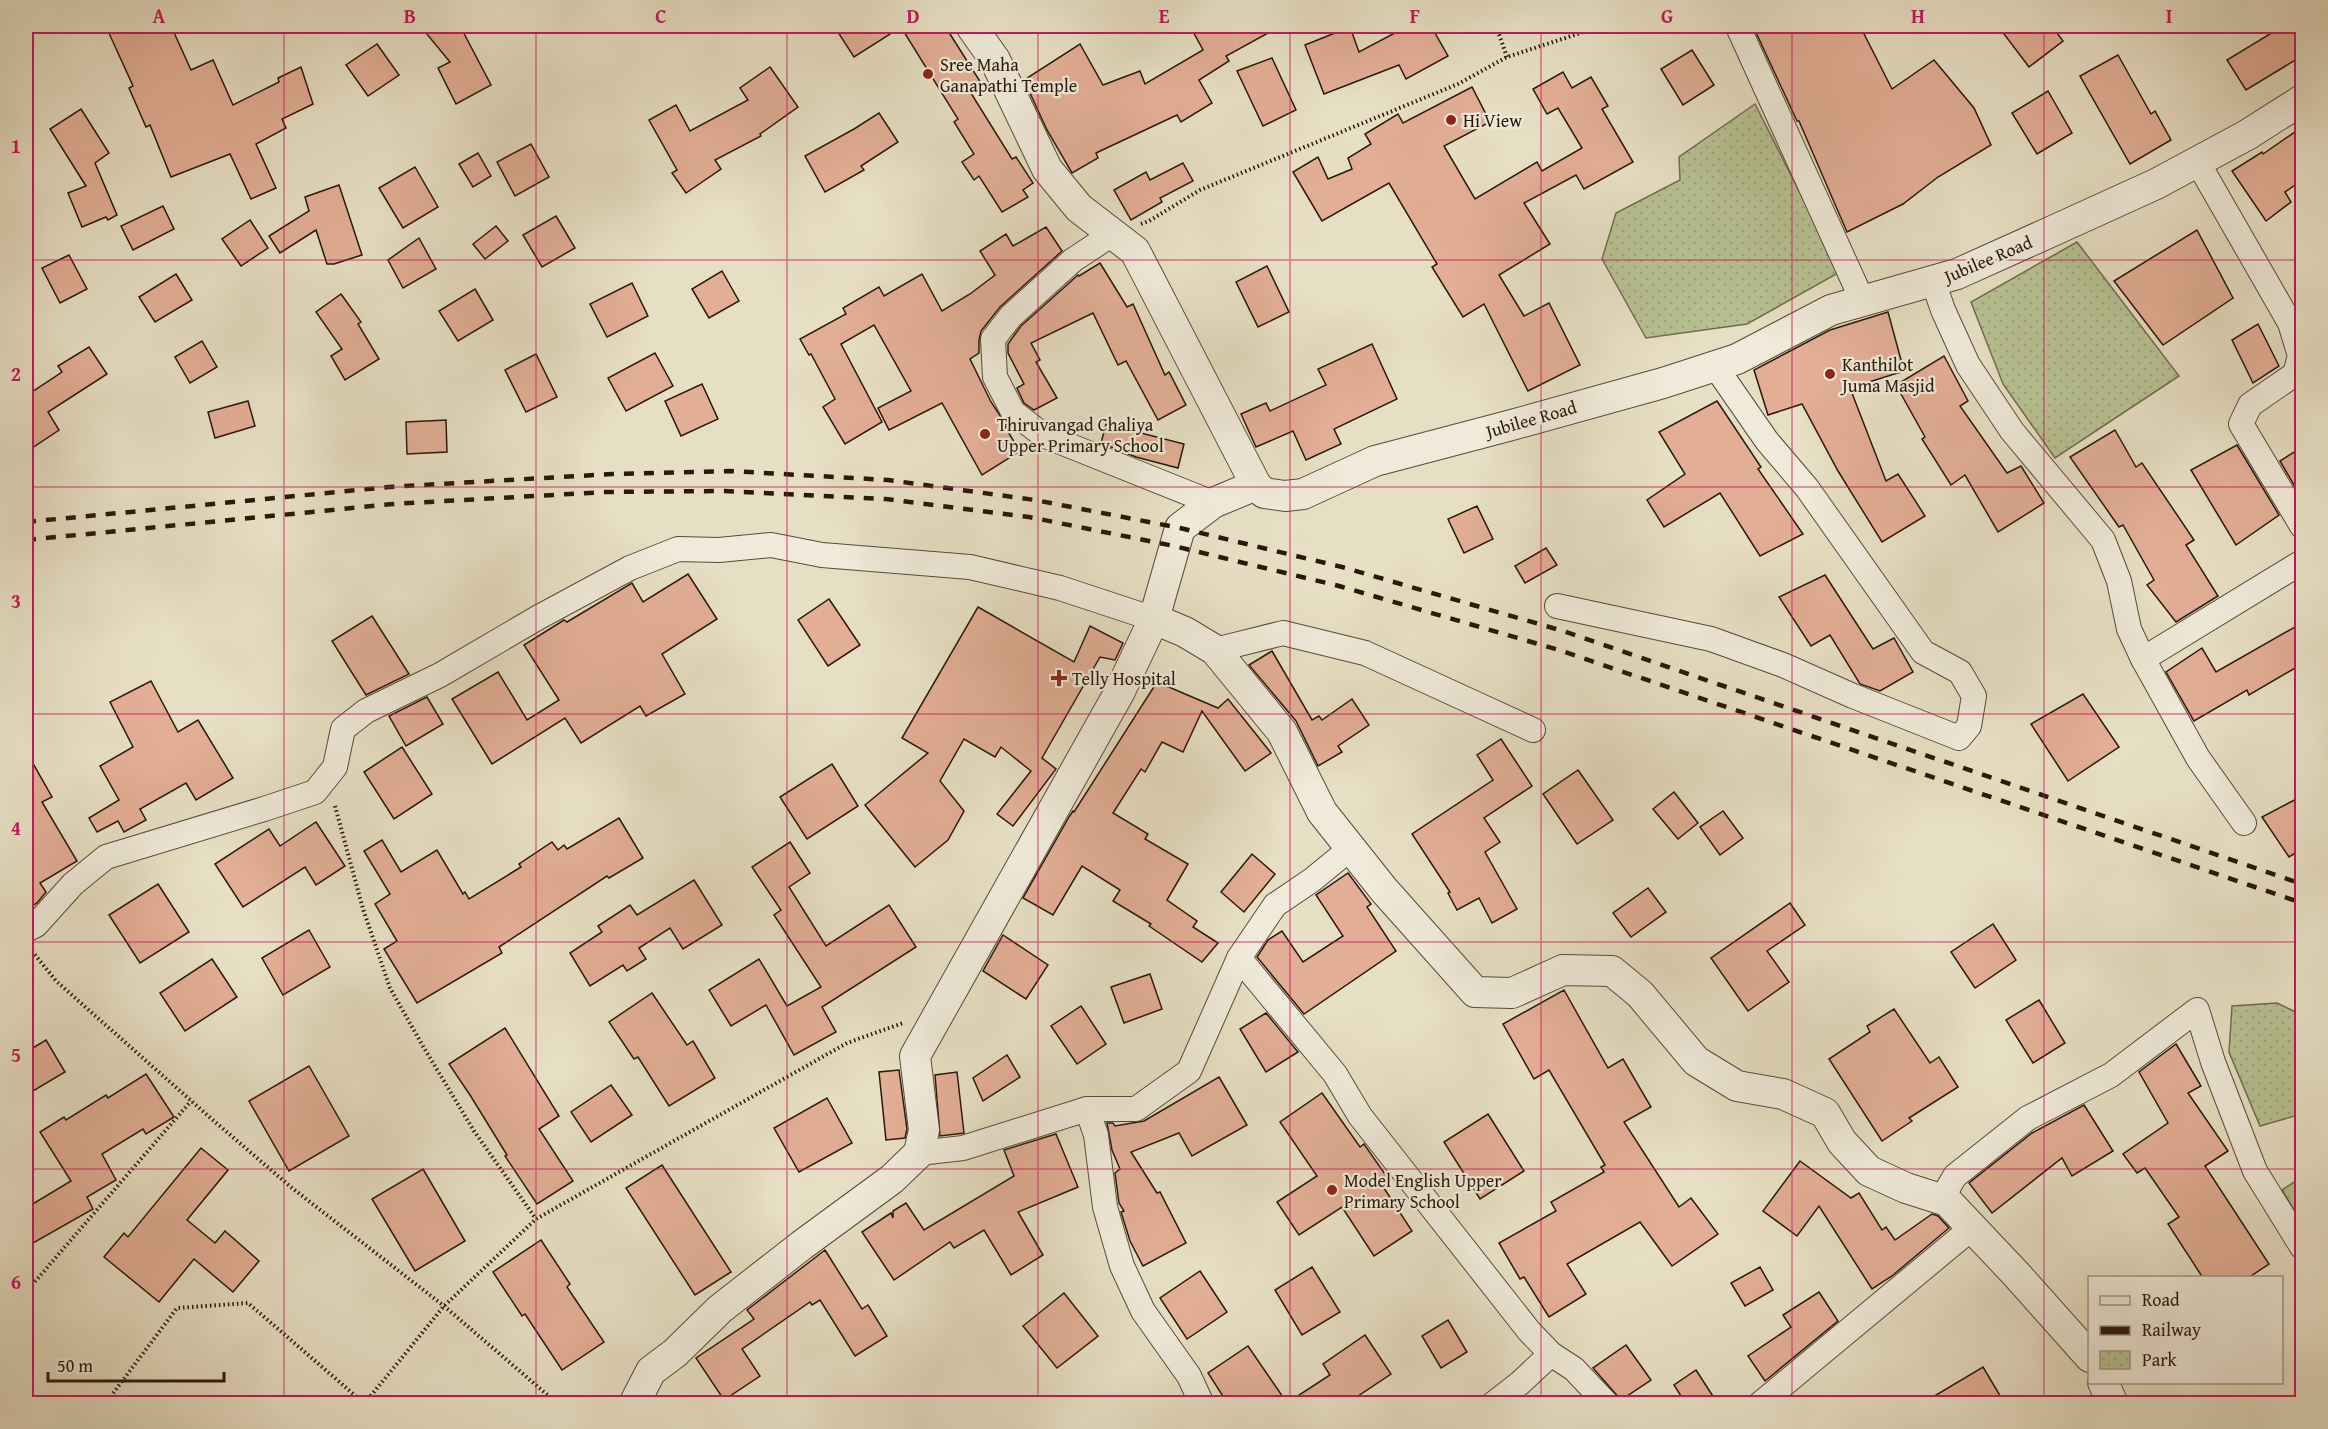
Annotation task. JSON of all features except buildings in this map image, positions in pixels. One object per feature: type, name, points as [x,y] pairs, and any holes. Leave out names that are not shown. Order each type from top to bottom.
[{"type":"street","points":[[634,1404],[651,1371],[675,1353],[720,1309],[892,1179],[919,1153],[924,1130],[915,1056],[1119,693],[1154,619],[1180,528],[1213,503],[1256,485],[1135,251],[1078,208],[1047,169],[995,60],[971,26]]},
{"type":"street","points":[[1739,26],[1863,302]]},
{"type":"street","name":"Jubilee Road","points":[[1256,485],[1264,493],[1285,496],[1303,494],[1376,461],[1508,426],[1737,359],[1831,310],[1957,274],[2157,184],[2247,135],[2302,100]]},
{"type":"street","points":[[2197,161],[2290,323],[2300,356],[2295,374],[2250,405],[2241,424],[2302,526]]},
{"type":"street","points":[[1114,233],[1073,260],[1011,316],[993,339],[994,377],[1013,412],[1043,435],[1213,503]]},
{"type":"street","points":[[1933,281],[1943,310],[1968,365],[2012,431],[2103,540],[2119,581],[2129,629],[2198,758],[2244,823]]},
{"type":"street","points":[[1557,606],[1711,639],[1783,665],[1853,696],[1959,738],[1969,726],[1974,696],[1960,672],[1923,652],[1808,488],[1767,441],[1715,366]]},
{"type":"street","points":[[29,940],[36,925],[73,884],[105,857],[315,792],[335,767],[343,729],[366,711],[440,675],[539,616],[630,568],[678,549],[719,550],[771,545],[822,555],[970,567],[1060,588],[1154,619],[1185,632],[1215,650],[1282,732],[1322,812],[1384,890],[1475,992],[1512,993],[1563,970],[1612,971],[1640,994],[1696,1061],[1737,1086],[1783,1094],[1825,1113],[1842,1142],[1869,1171],[1906,1188],[1947,1201],[2088,1355]]},
{"type":"street","points":[[2144,659],[2302,562]]},
{"type":"street","points":[[1215,650],[1283,633],[1365,652],[1533,729]]},
{"type":"street","points":[[919,1153],[963,1148],[1087,1109],[1136,1109],[1189,1071],[1239,958],[1275,905],[1351,848]]},
{"type":"street","points":[[1239,958],[1335,1074],[1360,1116],[1514,1312],[1551,1354],[1574,1369],[1607,1404]]},
{"type":"street","points":[[1941,1200],[1955,1176],[2028,1118],[2111,1075],[2197,1010],[2212,1062],[2255,1171],[2302,1248]]},
{"type":"street","points":[[1087,1109],[1096,1135],[1105,1207],[1122,1266],[1143,1311],[1189,1376],[1202,1404]]},
{"type":"street","points":[[1760,1404],[1972,1228]]},
{"type":"street","points":[[1493,1404],[1551,1354]]},
{"type":"street","points":[[2103,1384],[2113,1404]]},
{"type":"path","points":[[1496,26],[1507,57]]},
{"type":"path","points":[[1114,233],[1149,221],[1200,189],[1458,84],[1507,57],[1602,26]]},
{"type":"path","points":[[327,777],[363,909],[390,988],[474,1131],[536,1219]]},
{"type":"path","points":[[29,940],[56,981],[191,1101],[292,1188],[444,1306],[558,1404]]},
{"type":"path","points":[[105,1404],[177,1308],[248,1303],[365,1403],[444,1306],[536,1219],[847,1043],[940,1009]]},
{"type":"path","points":[[26,1292],[191,1101]]},
{"type":"green space","points":[[1755,104],[1840,272],[1747,324],[1646,338],[1602,259],[1616,213],[1680,180],[1679,157]]},
{"type":"green space","points":[[2077,242],[2179,376],[2055,458],[2003,384],[1971,302]]},
{"type":"green space","points":[[2277,1003],[2302,1015],[2302,1114],[2260,1126],[2229,1052],[2232,1006]]},
{"type":"green space","points":[[2302,1177],[2302,1223],[2282,1190]]},
{"type":"railway","points":[[26,522],[389,487],[612,474],[730,471],[888,480],[1035,500],[1180,528],[1342,567],[1563,631],[2302,884]]},
{"type":"railway","points":[[26,540],[393,504],[606,492],[724,491],[886,499],[1029,517],[1174,546],[1339,586],[1559,650],[2302,903]]},
{"type":"place","name":"Sree Maha Ganapathi Temple","points":[[928,74]]},
{"type":"place","name":"Hi View","points":[[1451,120]]},
{"type":"place","name":"Kanthilot Juma Masjid","points":[[1830,374]]},
{"type":"place","name":"Thiruvangad Chaliya Upper Primary School","points":[[985,434]]},
{"type":"place","name":"Telly Hospital","points":[[1059,678]]},
{"type":"place","name":"Model English Upper Primary School","points":[[1332,1190]]}]
